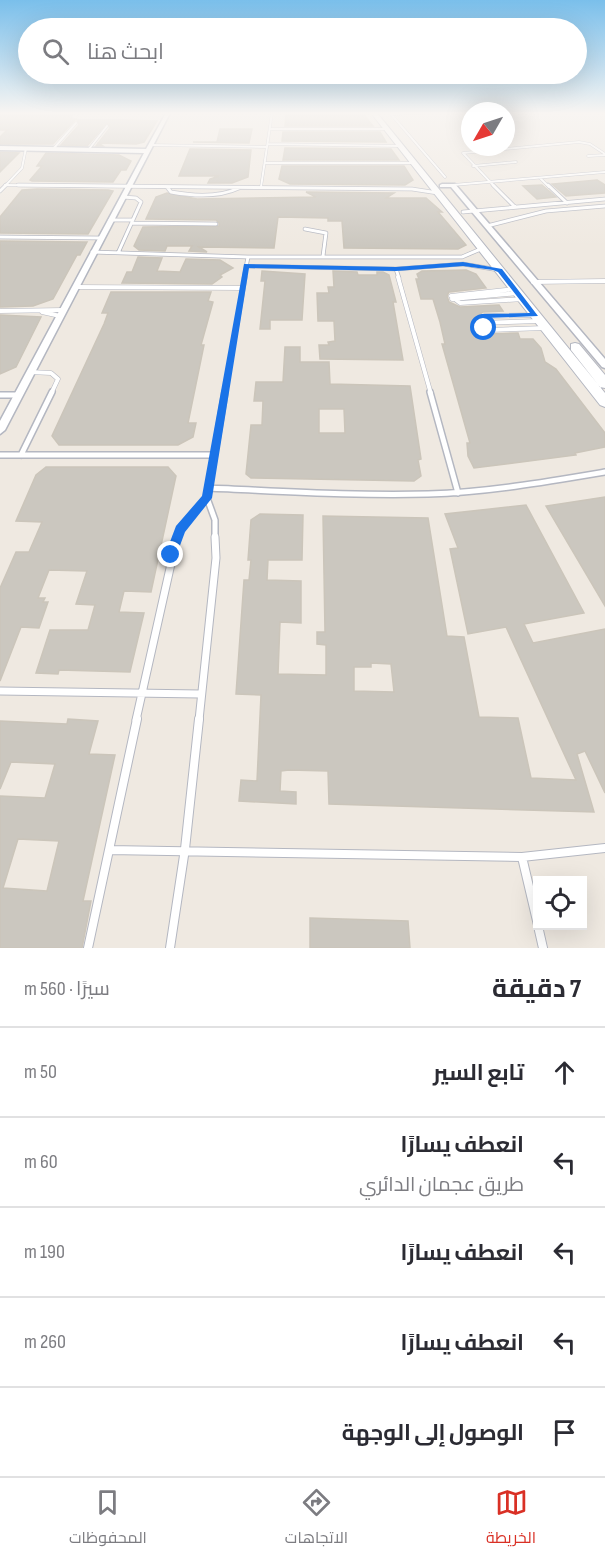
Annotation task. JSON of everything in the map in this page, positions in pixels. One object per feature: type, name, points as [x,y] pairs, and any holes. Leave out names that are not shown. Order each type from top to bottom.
[{"type":"main road","points":[[410,157],[430,183],[442,186],[483,248],[605,402]]},
{"type":"main road","points":[[421,157],[605,384]]},
{"type":"street","points":[[0,430],[144,157]]},
{"type":"street","points":[[442,186],[453,185],[605,365]]},
{"type":"lane","points":[[0,190],[22,168],[24,157]]},
{"type":"lane","points":[[261,187],[266,157]]},
{"type":"lane","points":[[465,157],[515,207]]},
{"type":"lane","points":[[473,166],[516,162]]},
{"type":"lane","points":[[265,163],[415,163]]},
{"type":"lane","points":[[453,185],[605,172]]},
{"type":"lane","points":[[540,178],[567,203]]},
{"type":"lane","points":[[412,189],[430,183]]},
{"type":"lane","points":[[5,185],[412,189],[442,186]]},
{"type":"lane","points":[[167,187],[171,192],[178,194],[226,194],[241,187]]},
{"type":"lane","points":[[118,254],[140,200],[123,197]]},
{"type":"lane","points":[[463,212],[605,199]]},
{"type":"lane","points":[[487,226],[515,221],[542,212],[605,206]]},
{"type":"lane","points":[[110,220],[216,224]]},
{"type":"lane","points":[[306,229],[326,233],[323,256]]},
{"type":"lane","points":[[0,237],[100,238]]},
{"type":"lane","points":[[92,252],[248,256],[462,257],[483,248]]},
{"type":"lane","points":[[170,948],[185,849],[216,547],[215,520],[207,498],[208,488],[248,256]]},
{"type":"lane","points":[[246,266],[396,269],[463,264],[500,270]]},
{"type":"lane","points":[[396,269],[458,493]]},
{"type":"lane","points":[[533,282],[605,281]]},
{"type":"lane","points":[[75,287],[242,288]]},
{"type":"lane","points":[[452,299],[452,295],[458,294],[519,294]]},
{"type":"lane","points":[[452,299],[460,303],[519,294]]},
{"type":"lane","points":[[452,299],[519,294]]},
{"type":"lane","points":[[0,310],[62,313]]},
{"type":"lane","points":[[487,316],[541,321],[491,330],[484,328],[480,323],[480,318],[487,316]]},
{"type":"lane","points":[[480,323],[541,321]]},
{"type":"lane","points":[[21,455],[58,379],[55,374],[30,372]]},
{"type":"lane","points":[[0,394],[18,395]]},
{"type":"lane","points":[[0,455],[214,455]]},
{"type":"lane","points":[[208,488],[458,493],[515,487],[605,472]]},
{"type":"lane","points":[[88,948],[175,542],[188,518],[207,498]]},
{"type":"lane","points":[[0,690],[200,694]]},
{"type":"lane","points":[[109,850],[185,849],[304,855],[522,857],[605,848]]},
{"type":"lane","points":[[522,857],[533,904]]},
{"type":"lane","points":[[539,930],[543,948]]},
{"type":"building","points":[[0,157],[15,157],[0,172]]},
{"type":"building","points":[[43,157],[123,157],[131,161],[126,170],[121,170],[113,182],[32,181],[30,180],[42,166],[37,166]]},
{"type":"building","points":[[187,157],[250,157],[248,177],[232,183],[208,183],[210,179],[219,176],[179,176]]},
{"type":"building","points":[[283,157],[397,157],[399,160],[283,160]]},
{"type":"building","points":[[282,166],[404,166],[413,180],[405,185],[290,184],[279,179]]},
{"type":"building","points":[[597,180],[605,185],[605,193],[566,196],[552,184]]},
{"type":"building","points":[[542,185],[556,197],[537,199],[523,186]]},
{"type":"building","points":[[22,190],[113,191],[88,234],[0,233],[0,217]]},
{"type":"building","points":[[306,192],[394,193],[386,198],[426,198],[442,212],[438,212],[466,245],[458,249],[344,248],[342,221],[328,221],[328,218],[278,217],[274,248],[199,247],[207,252],[189,251],[192,246],[167,246],[165,251],[139,250],[134,246],[143,227],[219,226],[216,220],[146,219],[156,197],[167,193],[197,199],[316,197]]},
{"type":"building","points":[[0,241],[87,242],[80,255],[77,255],[53,299],[33,306],[0,307]]},
{"type":"building","points":[[138,257],[162,258],[157,271],[180,272],[186,259],[220,260],[233,268],[220,275],[222,277],[212,284],[122,283],[127,272],[132,272]]},
{"type":"building","points":[[466,270],[476,274],[486,288],[449,292],[447,296],[449,302],[460,307],[499,305],[503,311],[483,312],[476,317],[479,328],[489,334],[518,333],[520,339],[533,339],[541,348],[545,362],[556,369],[605,433],[605,447],[575,453],[576,455],[474,468],[468,456],[467,443],[470,443],[442,344],[445,344],[433,299],[421,299],[416,279],[419,279],[417,274],[422,271]]},
{"type":"building","points":[[262,271],[305,274],[302,320],[270,320],[270,329],[260,329],[265,281],[261,281]]},
{"type":"building","points":[[333,271],[357,272],[358,275],[377,275],[377,272],[383,272],[389,275],[396,302],[393,302],[403,360],[320,359],[319,345],[329,345],[328,342],[335,341],[334,321],[318,321],[317,293],[329,293],[328,287],[334,287]]},
{"type":"building","points":[[111,292],[211,292],[208,301],[213,302],[201,345],[204,345],[188,423],[196,423],[193,437],[178,445],[59,445],[52,436],[104,324],[108,313],[102,313]]},
{"type":"building","points":[[0,315],[41,317],[16,367],[0,374]]},
{"type":"building","points":[[285,347],[300,347],[300,362],[329,362],[330,384],[410,386],[421,459],[418,460],[421,476],[414,481],[251,478],[246,474],[251,425],[262,425],[263,401],[254,401],[256,382],[283,382]],"holes":[[[319,409],[344,409],[345,433],[319,433]]]},
{"type":"building","points":[[46,467],[168,467],[176,476],[151,592],[124,591],[119,612],[144,613],[130,672],[59,670],[58,674],[36,673],[50,630],[88,630],[95,605],[76,604],[87,571],[49,570],[38,598],[45,598],[43,602],[48,602],[39,628],[21,627],[0,681],[0,588],[16,552],[29,552],[42,522],[16,521],[36,475]]},
{"type":"building","points":[[605,497],[605,606],[546,506]]},
{"type":"building","points":[[526,505],[584,613],[524,624],[533,643],[605,629],[605,793],[585,751],[577,754],[594,812],[329,804],[328,771],[281,771],[280,791],[296,792],[296,804],[239,801],[241,780],[257,781],[261,695],[236,694],[244,580],[249,580],[251,560],[248,560],[251,520],[260,514],[303,515],[302,560],[268,560],[267,580],[301,581],[301,623],[280,622],[278,674],[326,675],[326,645],[317,644],[317,632],[325,632],[323,516],[428,518],[447,636],[464,637],[479,717],[518,718],[531,778],[576,780],[506,627],[468,634],[450,549],[458,548],[445,514]],"holes":[[[371,663],[391,664],[394,692],[354,691],[354,667],[371,667]]]},
{"type":"building","points":[[68,719],[98,721],[89,754],[115,755],[83,901],[91,901],[82,948],[0,948],[0,796],[45,798],[55,764],[11,762],[0,789],[0,721],[67,724]],"holes":[[[18,839],[59,841],[47,891],[3,888]]]},
{"type":"building","points":[[310,918],[408,921],[410,948],[310,948]]},
{"type":"route","points":[[171,555],[180,529],[196,507],[207,498],[246,266],[396,269],[463,264],[494,268],[500,270],[536,315],[484,316],[479,320],[484,328]]}]
